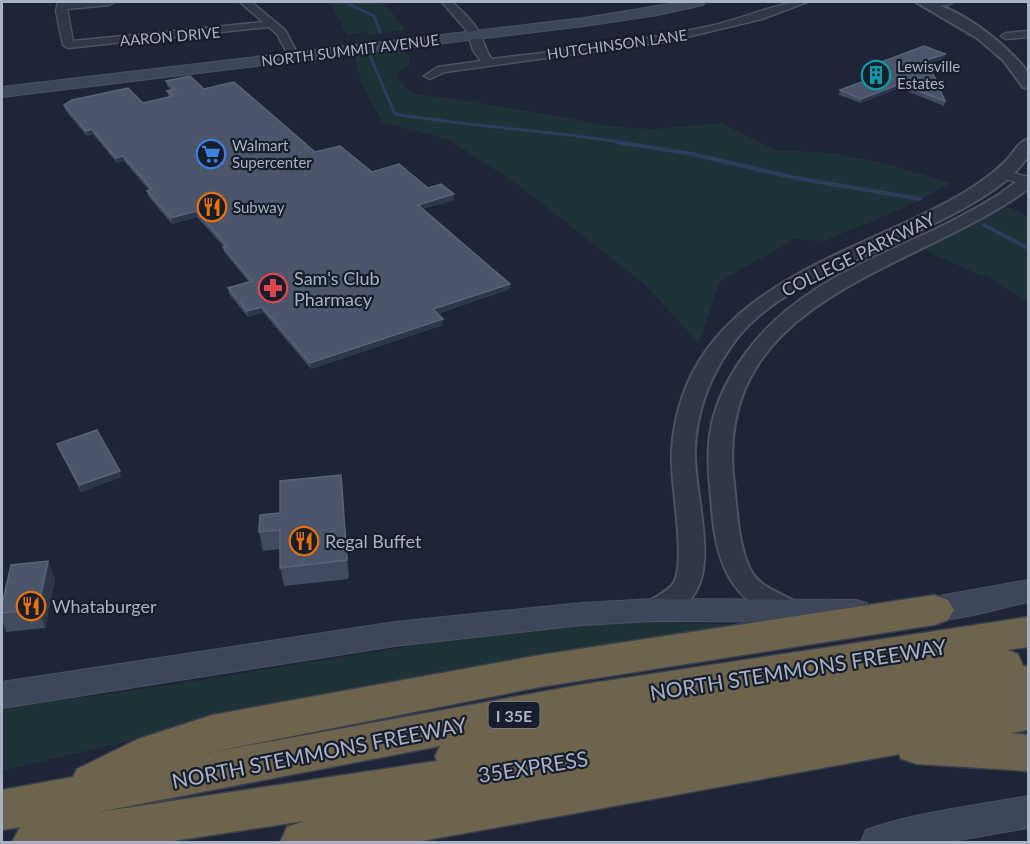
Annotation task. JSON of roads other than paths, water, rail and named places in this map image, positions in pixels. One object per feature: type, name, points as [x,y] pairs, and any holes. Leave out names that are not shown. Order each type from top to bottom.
[{"type":"highway","points":[[60,800],[154,753],[212,733],[540,671],[934,610]]},
{"type":"highway","name":"NORTH STEMMONS FREEWAY","points":[[2,810],[585,701],[1029,633]]},
{"type":"highway","points":[[303,822],[442,759],[806,692],[1029,660]]},
{"type":"highway","name":"35EXPRESS","points":[[36,843],[303,822],[605,755],[1029,682]]},
{"type":"highway","points":[[303,822],[871,743],[1029,713]]},
{"type":"highway","points":[[871,743],[1029,753]]},
{"type":"main road","name":"NORTH SUMMIT AVENUE","points":[[2,93],[307,55],[658,2]]},
{"type":"main road","name":"NORTH SUMMIT AVENUE","points":[[2,84],[290,49],[630,15],[698,2]]},
{"type":"main road","points":[[290,49],[307,55]]},
{"type":"main road","name":"NORTH STEMMONS FREEWAY","points":[[2,694],[395,634],[582,614],[655,610],[792,613],[934,610],[1029,591]]},
{"type":"main road","points":[[879,843],[954,825],[1029,812]]},
{"type":"street","points":[[62,4],[109,2]]},
{"type":"street","points":[[245,2],[284,36],[290,49]]},
{"type":"street","points":[[451,2],[479,42],[478,50],[489,63]]},
{"type":"street","name":"HUTCHINSON LANE","points":[[430,76],[442,69],[689,34],[760,17],[802,2]]},
{"type":"street","points":[[938,2],[1006,36],[1024,51]]},
{"type":"street","points":[[938,2],[1011,59],[1028,83]]},
{"type":"street","name":"AARON DRIVE","points":[[62,4],[68,45],[175,36],[272,24]]},
{"type":"street","points":[[472,31],[484,40],[503,61]]},
{"type":"street","points":[[1006,36],[1029,34]]},
{"type":"street","name":"COLLEGE PARKWAY","points":[[655,610],[685,589],[691,566],[682,451],[687,421],[707,365],[728,334],[776,292],[852,253],[941,214],[1002,174],[1029,144]]},
{"type":"street","points":[[1002,174],[1029,182]]},
{"type":"street","name":"COLLEGE PARKWAY","points":[[792,613],[759,596],[741,577],[730,556],[720,450],[726,412],[735,390],[761,346],[786,320],[842,280],[981,215],[1029,182]]},
{"type":"street","points":[[892,236],[914,247]]},
{"type":"street","points":[[700,383],[735,390]]},
{"type":"waterway","points":[[345,2],[374,16],[380,32]]},
{"type":"waterway","points":[[370,56],[395,114],[626,143]]},
{"type":"waterway","points":[[617,142],[692,154],[796,178],[920,199]]},
{"type":"waterway","points":[[984,225],[1028,248]]},
{"type":"place","name":"Lewisville Estates","points":[[876,75]]},
{"type":"place","name":"Walmart Supercenter","points":[[211,154]]},
{"type":"place","name":"Subway","points":[[212,207]]},
{"type":"place","name":"Sam's Club Pharmacy","points":[[273,288]]},
{"type":"place","name":"Regal Buffet","points":[[304,541]]},
{"type":"place","name":"Whataburger","points":[[31,606]]}]
